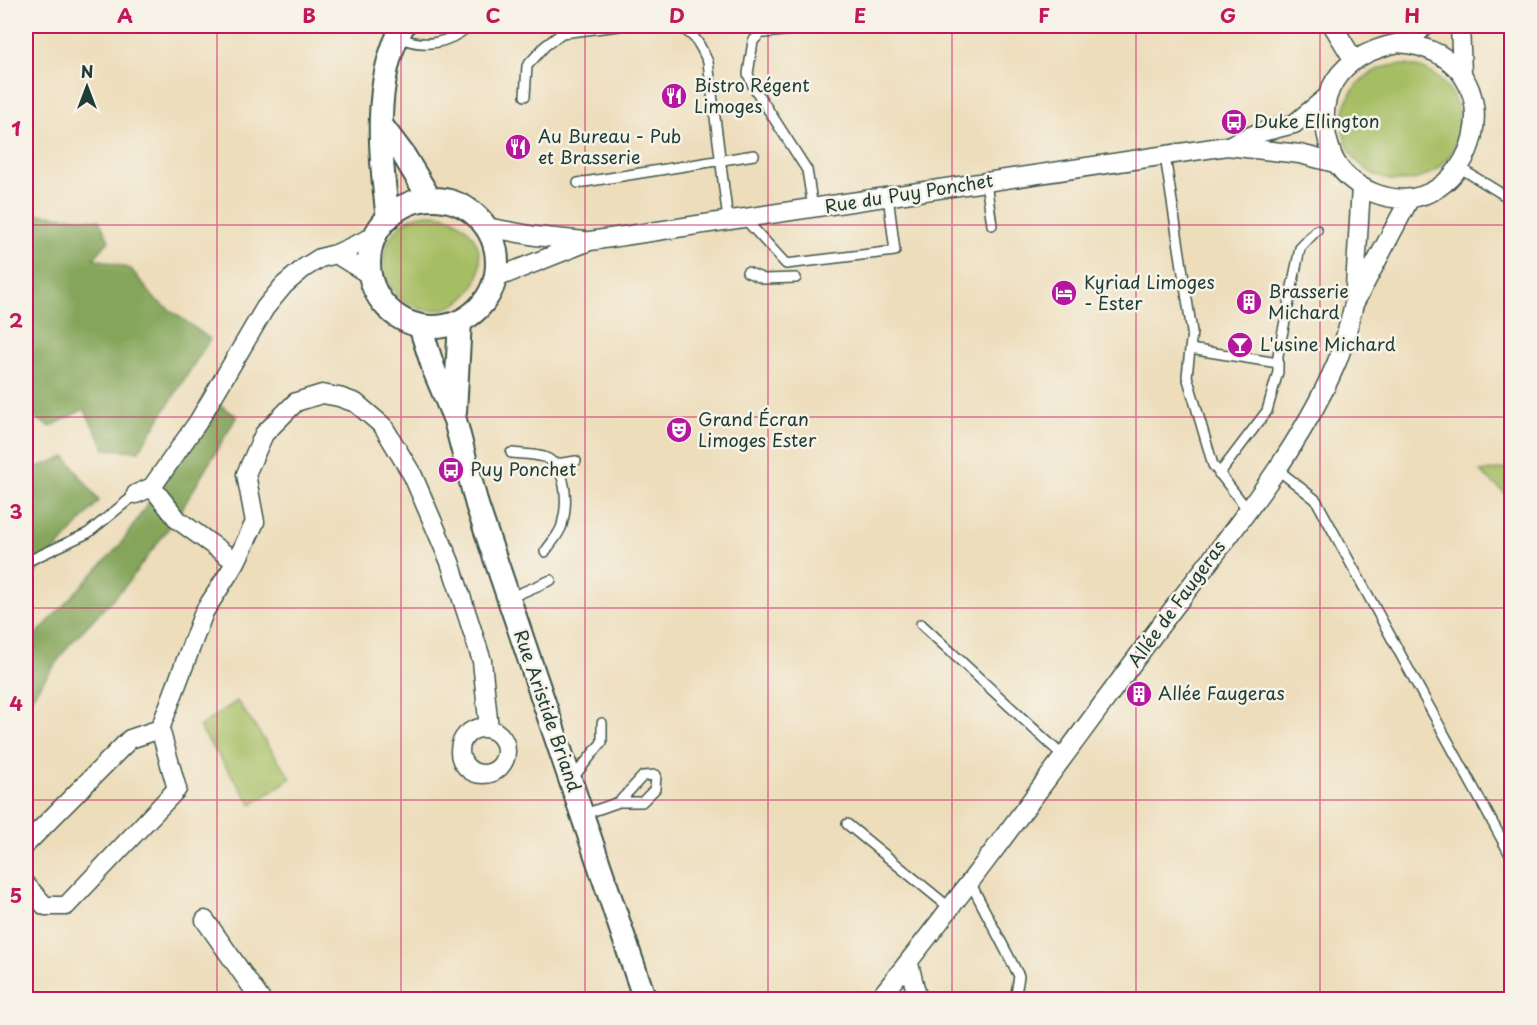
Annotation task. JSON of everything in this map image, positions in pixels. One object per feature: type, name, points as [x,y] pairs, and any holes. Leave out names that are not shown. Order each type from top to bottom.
[{"type":"street","points":[[1333,26],[1353,59]]},
{"type":"street","points":[[1408,44],[1424,26]]},
{"type":"street","points":[[1460,26],[1462,73],[1471,94],[1476,118],[1472,144],[1460,168],[1443,185],[1409,200],[1384,197],[1361,188],[1335,163],[1327,140],[1324,118],[1327,97],[1334,78],[1353,59],[1375,48],[1408,44],[1445,56],[1462,73]]},
{"type":"street","points":[[388,218],[381,100],[384,72],[400,31]]},
{"type":"street","points":[[1227,146],[1258,133],[1294,124],[1327,97]]},
{"type":"street","points":[[382,126],[403,154],[430,199]]},
{"type":"street","points":[[1227,146],[1300,154],[1335,163]]},
{"type":"street","name":"Rue du Puy Ponchet","points":[[496,278],[590,241],[1227,146]]},
{"type":"street","name":"Allée de Faugeras","points":[[1354,304],[1361,188]]},
{"type":"street","points":[[430,199],[452,202],[471,212],[486,226],[494,243],[497,260],[496,278],[482,303],[460,321],[440,327],[420,326],[402,319],[387,308],[376,293],[370,274],[369,255],[375,236],[388,218],[408,205],[430,199]]},
{"type":"street","name":"Allée de Faugeras","points":[[878,999],[909,964],[1277,469],[1312,413],[1337,363],[1354,304],[1409,200]]},
{"type":"street","name":"Rue du Puy Ponchet","points":[[486,226],[536,236],[590,241]]},
{"type":"street","points":[[236,562],[178,520],[144,490],[198,422],[266,308],[304,268],[320,258],[336,254],[375,236]]},
{"type":"street","points":[[336,254],[370,274]]},
{"type":"street","name":"Rue Aristide Briand","points":[[455,420],[460,321]]},
{"type":"street","name":"Rue Aristide Briand","points":[[420,326],[434,370],[455,420],[477,505],[645,999]]},
{"type":"street","points":[[26,885],[45,906],[66,906],[177,789],[160,729],[204,612],[236,562],[255,522],[246,474],[264,434],[296,402],[322,394],[356,403],[383,426],[413,476],[450,562],[482,661],[489,729]]},
{"type":"street","points":[[26,844],[130,739],[160,729]]},
{"type":"street","points":[[205,920],[261,999]]},
{"type":"street","points":[[909,964],[918,999]]},
{"type":"lane","points":[[400,31],[405,40],[438,43],[449,40],[469,26]]},
{"type":"lane","points":[[525,96],[527,66],[544,46],[562,33],[619,26]]},
{"type":"lane","points":[[673,26],[681,27],[697,38],[708,62],[720,161],[736,219],[786,264],[895,250],[888,196]]},
{"type":"lane","points":[[813,208],[807,170],[753,86],[748,74],[753,41],[766,29],[830,26]]},
{"type":"lane","points":[[578,183],[754,155]]},
{"type":"lane","points":[[1165,156],[1192,332],[1188,376],[1213,465],[1247,509]]},
{"type":"lane","points":[[1460,168],[1512,200]]},
{"type":"lane","points":[[986,182],[992,225]]},
{"type":"lane","points":[[1219,474],[1267,411],[1300,248],[1317,230]]},
{"type":"lane","points":[[747,272],[764,279],[796,278]]},
{"type":"lane","points":[[1190,349],[1278,363]]},
{"type":"lane","points":[[511,453],[544,457],[556,464],[576,461]]},
{"type":"lane","points":[[544,552],[562,527],[565,504],[563,483],[556,464]]},
{"type":"lane","points":[[1277,469],[1316,500],[1512,858]]},
{"type":"lane","points":[[26,562],[88,533],[144,490]]},
{"type":"lane","points":[[509,599],[551,580]]},
{"type":"lane","points":[[921,624],[1064,756]]},
{"type":"lane","points":[[570,781],[603,742],[603,723]]},
{"type":"lane","points":[[582,815],[619,802]]},
{"type":"lane","points":[[847,824],[950,908]]},
{"type":"lane","points":[[969,882],[1019,976],[1015,999]]},
{"type":"green space","points":[[1401,65],[1423,70],[1442,82],[1454,101],[1459,123],[1454,145],[1442,164],[1423,176],[1401,181],[1379,176],[1360,164],[1348,145],[1343,123],[1348,101],[1360,82],[1379,70]]},
{"type":"green space","points":[[26,213],[99,220],[109,241],[94,258],[131,269],[155,299],[210,339],[139,451],[105,449],[84,409],[50,427],[26,412]]},
{"type":"green space","points":[[432,214],[450,218],[466,228],[476,244],[480,262],[476,280],[466,296],[450,306],[432,310],[414,306],[398,296],[388,280],[384,262],[388,244],[398,228],[414,218]]},
{"type":"green space","points":[[216,403],[237,416],[179,514],[127,584],[69,645],[26,705],[26,634],[32,639],[120,545]]},
{"type":"green space","points":[[66,457],[99,501],[26,583],[26,471]]},
{"type":"green space","points":[[1511,468],[1511,498],[1480,472]]},
{"type":"green space","points":[[237,701],[291,778],[252,805],[199,727]]},
{"type":"place","name":"Bistro Régent Limoges","points":[[674,96]]},
{"type":"place","name":"Duke Ellington","points":[[1234,122]]},
{"type":"place","name":"Au Bureau - Pub et Brasserie","points":[[518,147]]},
{"type":"place","name":"Kyriad Limoges - Ester","points":[[1064,293]]},
{"type":"place","name":"Brasserie Michard","points":[[1249,302]]},
{"type":"place","name":"L'usine Michard","points":[[1240,345]]},
{"type":"place","name":"Grand Écran Limoges Ester","points":[[679,430]]},
{"type":"place","name":"Puy Ponchet","points":[[451,470]]},
{"type":"place","name":"Allée Faugeras","points":[[1139,694]]}]
